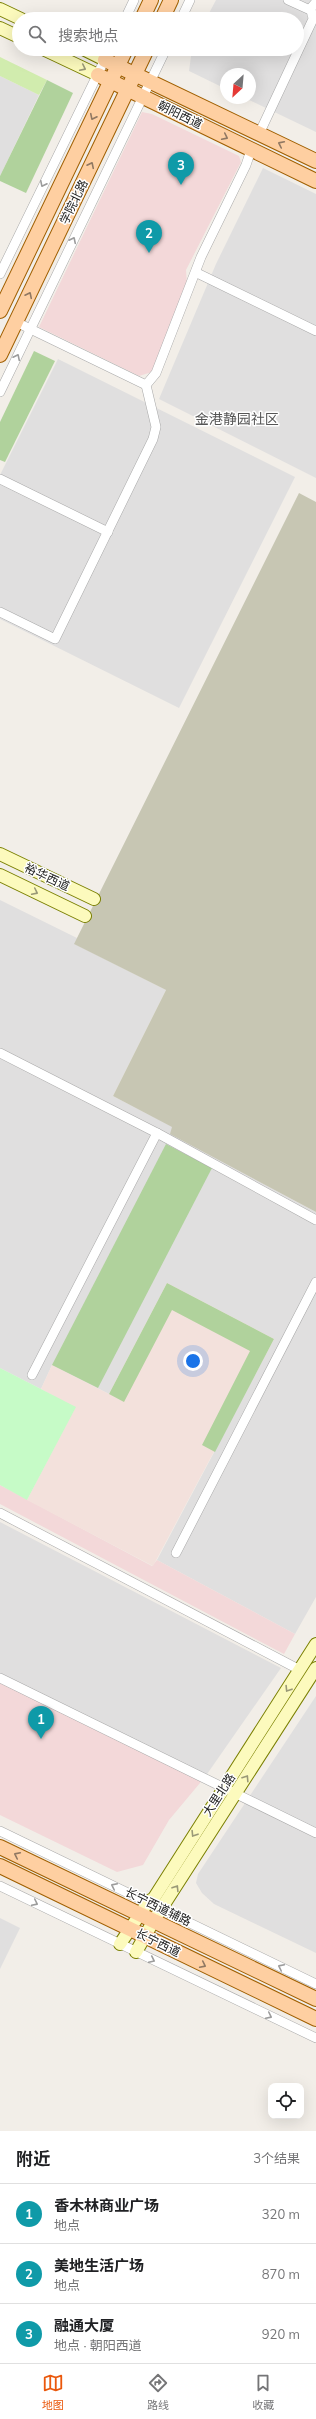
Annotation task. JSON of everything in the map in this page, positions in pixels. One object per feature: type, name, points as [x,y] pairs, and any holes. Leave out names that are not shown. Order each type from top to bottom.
[{"type":"main road","points":[[145,12],[151,0]]},
{"type":"main road","points":[[165,12],[171,0]]},
{"type":"main road","points":[[0,9],[12,15]]},
{"type":"main road","points":[[0,28],[12,34]]},
{"type":"main road","name":"朝阳西道","points":[[58,56],[316,181]]},
{"type":"main road","name":"学院北路","points":[[0,355],[126,89],[144,56]]},
{"type":"main road","name":"朝阳西道","points":[[111,58],[135,74],[316,161]]},
{"type":"main road","name":"学院北路","points":[[0,311],[104,78],[111,58]]},
{"type":"main road","name":"裕华西道","points":[[0,854],[94,899]]},
{"type":"main road","name":"裕华西道","points":[[0,875],[85,916]]},
{"type":"main road","name":"大里北路","points":[[136,1952],[145,1936],[154,1898],[316,1644]]},
{"type":"main road","name":"大里北路","points":[[120,1944],[130,1929],[151,1911],[236,1793],[316,1668]]},
{"type":"main road","name":"长宁西道","points":[[0,1847],[151,1911],[316,1999]]},
{"type":"main road","name":"长宁西道","points":[[0,1866],[316,2019]]},
{"type":"street","points":[[128,12],[134,0]]},
{"type":"street","points":[[184,12],[190,0]]},
{"type":"street","points":[[288,0],[313,11],[304,32]]},
{"type":"street","points":[[0,392],[162,56]]},
{"type":"street","points":[[261,135],[294,56]]},
{"type":"street","points":[[0,274],[104,78]]},
{"type":"street","points":[[146,385],[156,373],[197,273],[201,257],[246,165],[251,150]]},
{"type":"street","points":[[197,273],[316,331]]},
{"type":"street","points":[[16,322],[146,385]]},
{"type":"street","points":[[0,612],[55,639],[153,439],[156,427],[146,385]]},
{"type":"street","points":[[0,479],[108,532]]},
{"type":"street","points":[[0,1053],[157,1132],[316,1220]]},
{"type":"street","points":[[32,1375],[157,1132]]},
{"type":"street","points":[[176,1553],[316,1282]]},
{"type":"street","points":[[0,1513],[300,1670]]},
{"type":"street","points":[[0,1678],[316,1833]]},
{"type":"street","name":"长宁西道辅路","points":[[0,1831],[151,1911],[316,1984]]},
{"type":"street","points":[[0,1886],[316,2038]]},
{"type":"shaded area","points":[[216,0],[316,0],[316,132],[256,103],[256,68],[220,68],[220,86],[189,71],[191,56],[304,56],[304,12],[210,12]]},
{"type":"shaded area","points":[[0,76],[39,95],[0,176]]},
{"type":"shaded area","points":[[142,112],[152,114],[239,156],[241,162],[186,270],[187,285],[152,372],[139,376],[39,327]]},
{"type":"shaded area","points":[[263,168],[316,194],[316,478],[159,399],[216,264]]},
{"type":"shaded area","points":[[58,359],[295,477],[179,708],[0,619],[0,475]]},
{"type":"shaded area","points":[[299,493],[316,502],[316,1212],[170,1134],[172,1127],[113,1096],[166,990],[74,944]]},
{"type":"shaded area","points":[[0,900],[77,938],[75,944],[166,990],[113,1096],[173,1127],[171,1134],[316,1212],[316,1597],[295,1634],[157,1560],[274,1339],[167,1283],[109,1394],[52,1365],[41,1389],[0,1368]]},
{"type":"shaded area","points":[[167,1283],[274,1339],[153,1566],[27,1500],[75,1408],[41,1389],[52,1365],[109,1394]]},
{"type":"shaded area","points":[[0,1485],[152,1566],[157,1560],[295,1634],[284,1654],[0,1504]]},
{"type":"shaded area","points":[[0,1522],[281,1668],[205,1777],[0,1678]]},
{"type":"shaded area","points":[[0,1678],[205,1777],[169,1820],[143,1865],[117,1872],[0,1815]]},
{"type":"shaded area","points":[[316,1696],[316,1953],[214,1904],[202,1893],[196,1883],[198,1874]]},
{"type":"shaded area","points":[[0,1918],[20,1928],[0,1969]]},
{"type":"green space","points":[[0,57],[47,80],[39,95],[0,76]]},
{"type":"green space","points":[[47,80],[73,93],[26,193],[0,181],[0,176]]},
{"type":"green space","points":[[34,351],[55,361],[5,462],[0,460],[0,422]]},
{"type":"green space","points":[[166,1144],[212,1168],[98,1388],[52,1365]]},
{"type":"green space","points":[[167,1283],[274,1339],[215,1452],[202,1445],[250,1351],[172,1310],[124,1402],[109,1394]]},
{"type":"green space","points":[[0,1368],[76,1407],[27,1500],[0,1485]]},
{"type":"place","name":"融通大厦","points":[[181,185]]},
{"type":"place","name":"美地生活广场","points":[[149,253]]},
{"type":"place","name":"香木林商业广场","points":[[41,1739]]},
{"type":"district","name":"金港静园社区","points":[[237,419]]}]
